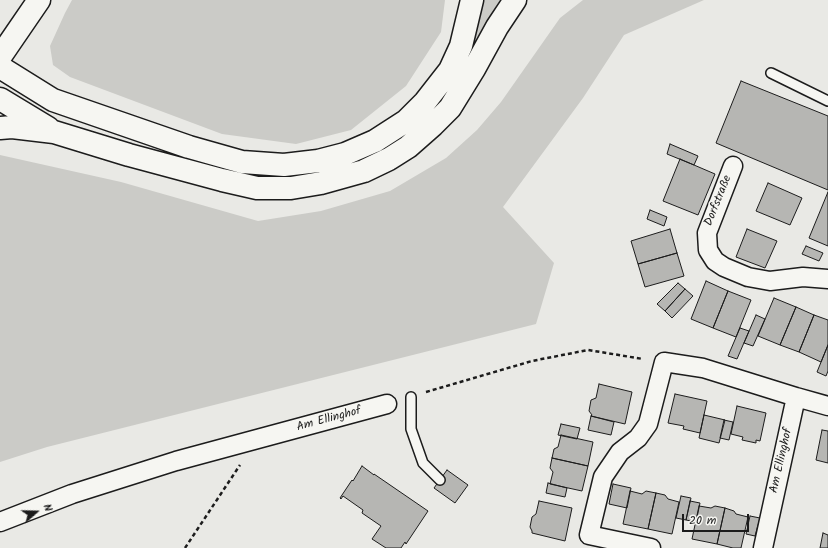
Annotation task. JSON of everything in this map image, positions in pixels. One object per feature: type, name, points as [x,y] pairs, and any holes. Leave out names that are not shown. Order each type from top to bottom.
[{"type":"main road","points":[[0,57],[39,0]]},
{"type":"main road","points":[[0,67],[54,100],[189,147],[242,162],[284,165],[318,161],[345,154],[375,141],[406,121],[424,102],[450,70],[461,46],[472,0]]},
{"type":"main road","points":[[0,128],[12,127],[54,132],[222,180],[257,188],[291,188],[321,183],[364,172],[408,147],[433,125],[450,108],[497,27],[516,0]]},
{"type":"main road","points":[[0,99],[54,132]]},
{"type":"street","name":"Dorfstraße","points":[[733,166],[706,233],[708,250],[715,261],[724,267],[748,277],[763,280],[770,281],[803,277],[828,279]]},
{"type":"street","points":[[651,548],[589,535],[603,477],[620,452],[638,438],[648,424],[664,362],[703,368],[828,406]]},
{"type":"street","name":"Am Ellinghof","points":[[763,548],[796,397]]},
{"type":"street","name":"Am Ellinghof","points":[[0,522],[72,494],[176,461],[387,404]]},
{"type":"lane","points":[[771,73],[828,101]]},
{"type":"lane","points":[[411,397],[411,429],[423,463],[440,480]]},
{"type":"path","points":[[411,397],[532,361],[588,350],[664,362]]},
{"type":"path","points":[[185,548],[258,439]]},
{"type":"shaded area","points":[[72,0],[445,0],[441,32],[406,86],[351,130],[296,144],[222,134],[70,77],[53,65],[50,46]]},
{"type":"shaded area","points":[[478,0],[504,0],[469,64],[461,60]]},
{"type":"shaded area","points":[[583,0],[704,0],[624,35],[583,98],[503,207],[554,263],[536,324],[47,447],[0,462],[0,155],[121,182],[258,221],[321,211],[390,191],[446,158],[477,130],[501,102],[560,18]]},
{"type":"building","points":[[741,81],[828,116],[828,190],[716,143]]},
{"type":"building","points":[[670,144],[698,156],[694,165],[667,154]]},
{"type":"building","points":[[680,159],[715,174],[698,215],[663,201]]},
{"type":"building","points":[[768,183],[802,198],[790,225],[756,211]]},
{"type":"building","points":[[828,192],[828,246],[809,238]]},
{"type":"building","points":[[650,210],[667,217],[664,226],[647,219]]},
{"type":"building","points":[[670,229],[677,253],[638,264],[631,241]]},
{"type":"building","points":[[747,229],[777,241],[765,268],[736,257]]},
{"type":"building","points":[[806,246],[823,253],[819,261],[802,254]]},
{"type":"building","points":[[677,253],[684,276],[645,287],[638,264]]},
{"type":"building","points":[[706,281],[728,291],[713,328],[691,319]]},
{"type":"building","points":[[678,283],[685,289],[665,311],[657,304]]},
{"type":"building","points":[[685,289],[693,296],[672,318],[665,311]]},
{"type":"building","points":[[728,291],[751,300],[736,337],[713,328]]},
{"type":"building","points":[[774,298],[796,307],[780,345],[758,336]]},
{"type":"building","points":[[796,307],[814,315],[799,352],[780,345]]},
{"type":"building","points":[[756,315],[765,319],[753,346],[744,343]]},
{"type":"building","points":[[814,315],[828,320],[828,345],[821,362],[799,352]]},
{"type":"building","points":[[740,328],[749,331],[737,359],[728,356]]},
{"type":"building","points":[[828,345],[828,371],[826,376],[817,372]]},
{"type":"building","points":[[599,384],[632,392],[625,424],[591,416],[592,415],[589,411],[591,400],[596,398]]},
{"type":"building","points":[[675,394],[707,401],[700,433],[683,429],[684,426],[668,423]]},
{"type":"building","points":[[737,406],[766,413],[760,441],[756,440],[756,443],[742,440],[743,437],[731,434]]},
{"type":"building","points":[[704,415],[725,420],[719,443],[699,438]]},
{"type":"building","points":[[591,416],[614,422],[611,435],[588,430]]},
{"type":"building","points":[[724,420],[733,422],[729,440],[720,438]]},
{"type":"building","points":[[561,424],[580,428],[577,439],[558,435]]},
{"type":"building","points":[[822,430],[828,431],[828,463],[816,460]]},
{"type":"building","points":[[561,435],[593,442],[588,466],[552,458],[554,449],[558,447]]},
{"type":"building","points":[[552,458],[588,466],[582,491],[550,484],[553,472],[550,468]]},
{"type":"building","points":[[362,466],[428,511],[406,544],[405,542],[401,548],[386,548],[372,539],[381,526],[362,513],[363,510],[343,496],[341,499],[340,498]]},
{"type":"building","points":[[447,470],[468,485],[455,503],[434,488]]},
{"type":"building","points":[[548,483],[567,488],[565,497],[546,493]]},
{"type":"building","points":[[613,484],[631,488],[627,508],[609,504]]},
{"type":"building","points":[[630,491],[642,494],[646,491],[656,493],[648,529],[623,524]]},
{"type":"building","points":[[656,493],[665,495],[668,499],[679,502],[672,534],[648,529]]},
{"type":"building","points":[[681,496],[691,498],[686,520],[676,518]]},
{"type":"building","points":[[539,501],[572,508],[565,541],[532,533],[530,527],[532,517],[536,514]]},
{"type":"building","points":[[690,501],[700,503],[696,522],[686,520]]},
{"type":"building","points":[[699,506],[711,508],[715,506],[725,508],[717,544],[692,539]]},
{"type":"building","points":[[725,508],[734,511],[736,514],[748,517],[741,548],[733,548],[717,544]]},
{"type":"building","points":[[750,516],[760,518],[755,536],[746,534]]},
{"type":"building","points":[[823,533],[828,535],[828,548],[820,548]]}]
